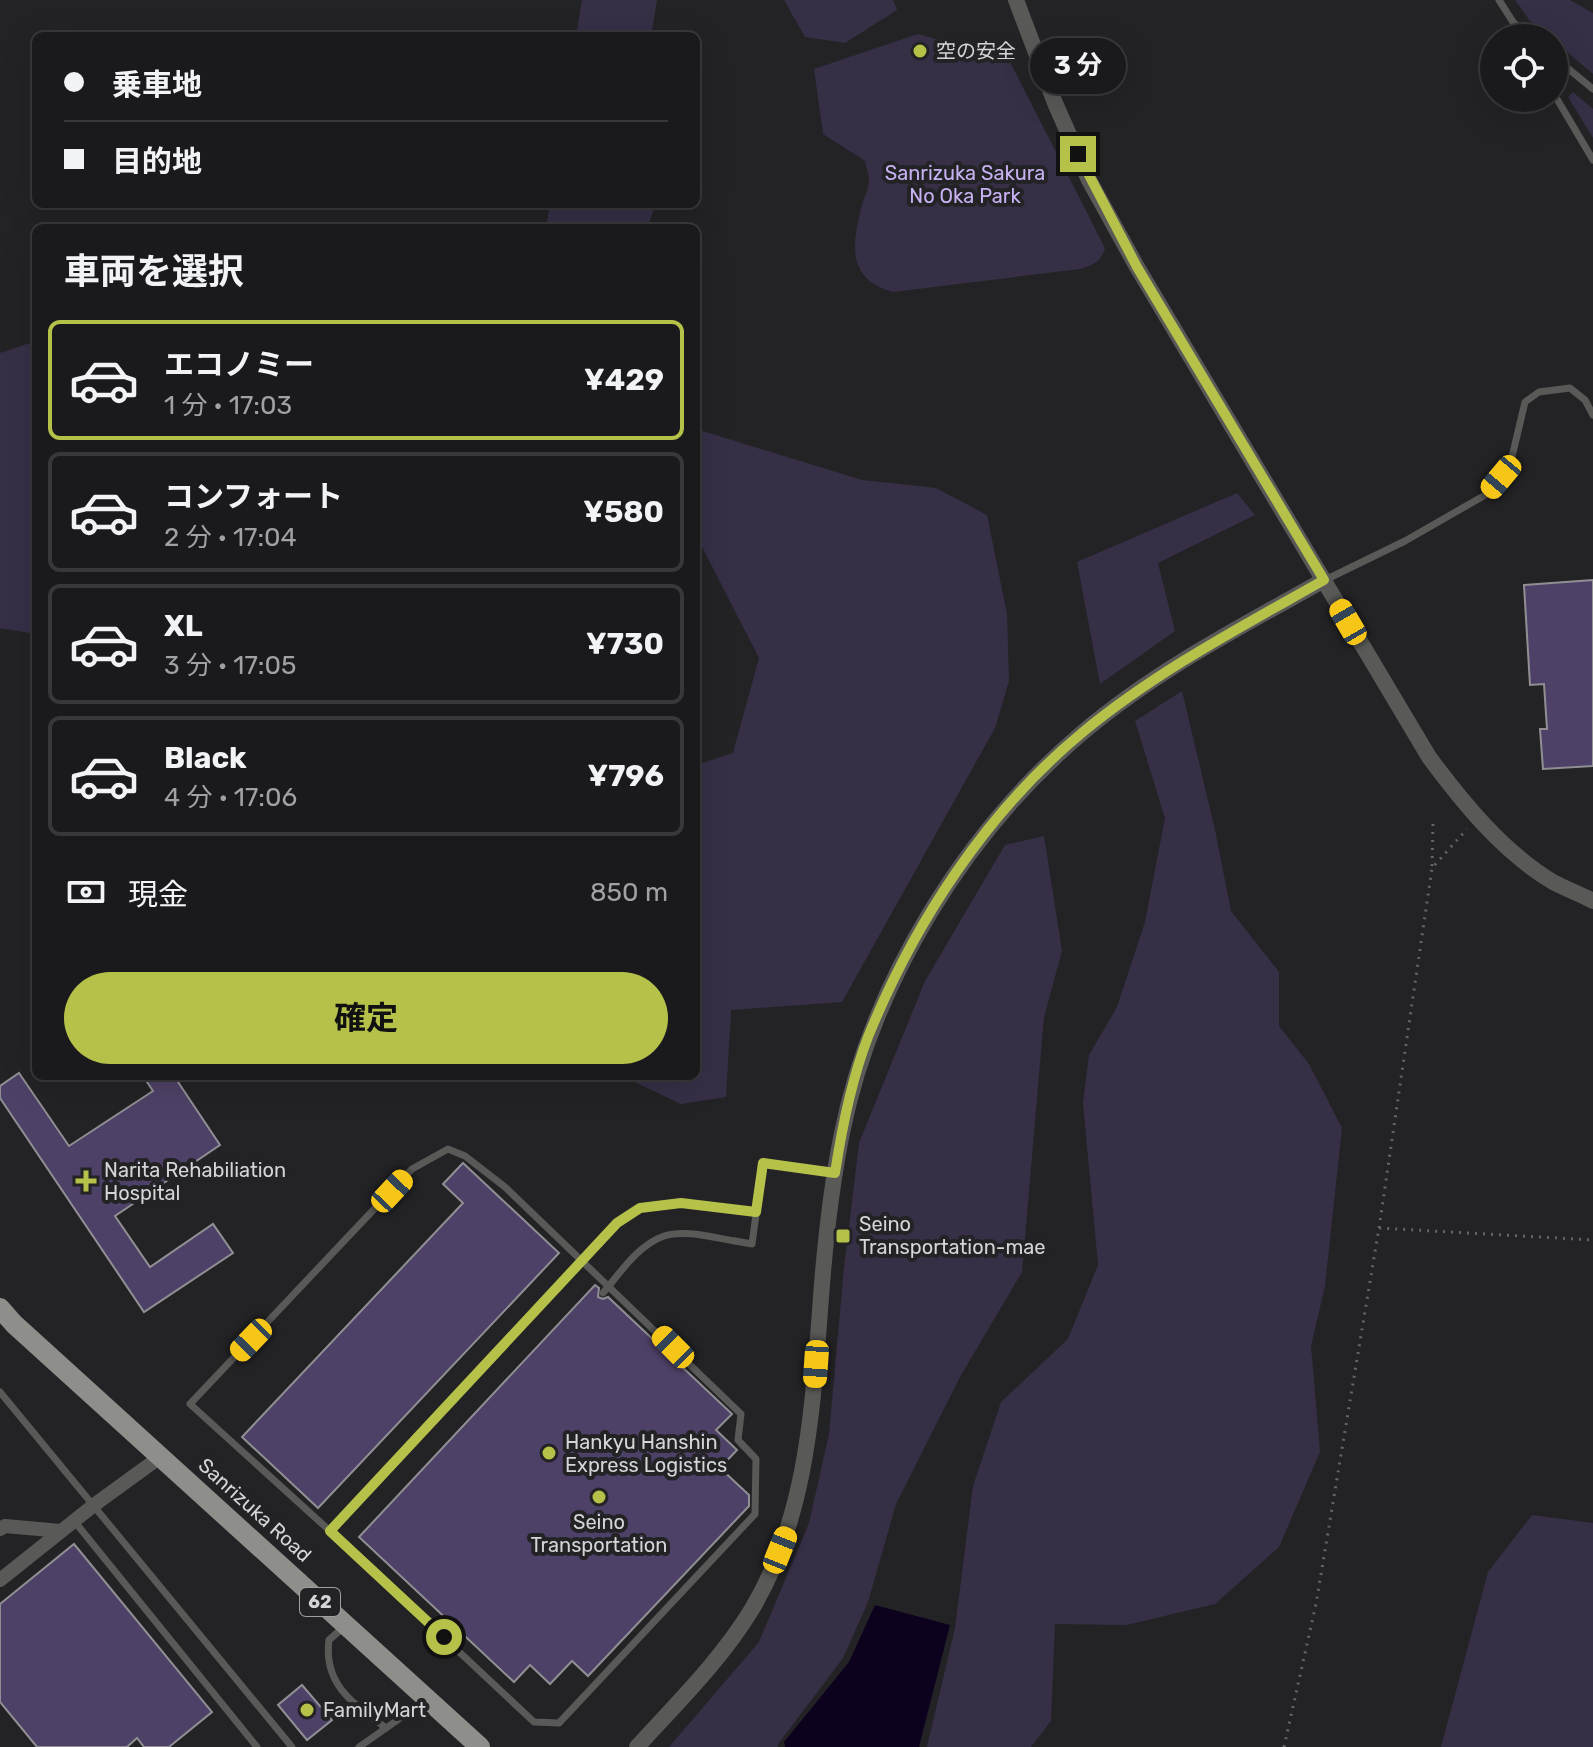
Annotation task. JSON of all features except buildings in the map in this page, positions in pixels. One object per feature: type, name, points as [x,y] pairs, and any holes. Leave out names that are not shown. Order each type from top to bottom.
[{"type":"main road","name":"Sanrizuka Road","points":[[0,1308],[480,1747]]},
{"type":"street","points":[[1016,0],[1055,103],[1089,180],[1137,267],[1429,757],[1477,816],[1511,851],[1542,873],[1593,901]]},
{"type":"street","points":[[637,1747],[717,1658],[751,1610],[788,1531],[807,1447],[824,1251],[835,1173],[853,1084],[868,1037],[935,904],[997,819],[1038,773],[1081,734],[1189,655],[1324,580]]},
{"type":"street","points":[[0,1580],[160,1457]]},
{"type":"street","points":[[2,1527],[61,1531]]},
{"type":"lane","points":[[1499,0],[1515,24]]},
{"type":"lane","points":[[1568,68],[1593,89]]},
{"type":"lane","points":[[1565,112],[1593,160]]},
{"type":"lane","points":[[1324,580],[1405,541],[1487,494],[1511,461],[1525,402],[1539,392],[1570,388],[1585,400],[1593,415]]},
{"type":"lane","points":[[448,1149],[465,1156],[505,1187],[582,1258],[741,1414],[738,1440],[756,1459],[755,1514],[559,1723],[534,1722],[190,1404],[412,1169],[448,1149]]},
{"type":"lane","points":[[603,1293],[635,1255],[664,1236],[687,1234],[752,1244],[763,1163],[835,1173]]},
{"type":"lane","points":[[330,1531],[617,1223],[640,1208],[681,1203],[756,1212]]},
{"type":"lane","points":[[0,1392],[292,1747]]},
{"type":"lane","points":[[74,1521],[257,1747]]},
{"type":"lane","points":[[346,1625],[329,1640],[327,1656],[330,1672],[350,1702],[386,1728]]},
{"type":"lane","points":[[359,1747],[427,1699]]},
{"type":"path","points":[[1432,868],[1477,816]]},
{"type":"path","points":[[1284,1747],[1316,1604],[1379,1228],[1432,868],[1433,822]]},
{"type":"path","points":[[1379,1228],[1593,1240]]},
{"type":"green space","points":[[582,0],[657,0],[652,32],[577,32]]},
{"type":"green space","points":[[784,0],[893,0],[897,10],[845,43],[805,37]]},
{"type":"green space","points":[[1515,0],[1570,0],[1593,13],[1593,74],[1568,53],[1568,24],[1534,24]]},
{"type":"green space","name":"Sanrizuka Sakura No Oka Park","points":[[918,34],[1009,60],[1105,248],[1096,262],[1080,269],[893,292],[867,278],[860,269],[855,246],[869,175],[865,161],[823,134],[814,69]]},
{"type":"green space","points":[[1573,92],[1593,109],[1593,138],[1568,97]]},
{"type":"green space","points":[[549,208],[654,208],[648,224],[547,224]]},
{"type":"green space","points":[[32,342],[32,633],[0,628],[0,353]]},
{"type":"green space","points":[[700,430],[862,480],[936,488],[987,515],[1007,614],[1009,681],[995,728],[842,1002],[731,1010],[726,1097],[681,1104],[630,1080],[700,1080],[700,764],[733,753],[759,658],[700,543]]},
{"type":"green space","points":[[1237,493],[1255,515],[1158,563],[1175,631],[1100,684],[1077,562]]},
{"type":"green space","points":[[1182,691],[1231,911],[1279,972],[1279,1026],[1309,1064],[1342,1128],[1325,1286],[1311,1346],[1320,1452],[1279,1547],[1215,1604],[1127,1625],[1055,1624],[1051,1721],[1031,1747],[927,1747],[955,1628],[973,1486],[1001,1402],[1068,1339],[1098,1265],[1083,1103],[1089,1055],[1117,1007],[1145,922],[1165,818],[1135,721]]},
{"type":"green space","points":[[1044,836],[1062,951],[1044,1017],[1022,1272],[960,1377],[896,1504],[868,1602],[843,1658],[778,1747],[669,1747],[759,1642],[809,1523],[829,1434],[859,1143],[925,981],[1005,845]]},
{"type":"green space","points":[[1532,1515],[1593,1523],[1593,1747],[1441,1747],[1488,1572]]},
{"type":"shaded area","points":[[875,1605],[950,1625],[919,1747],[785,1747],[784,1742],[849,1662]]},
{"type":"place","name":"空の安全","points":[[920,51]]},
{"type":"place","name":"Narita Rehabiliation Hospital","points":[[86,1181]]},
{"type":"place","name":"Seino Transportation-mae","points":[[843,1236]]},
{"type":"place","name":"Hankyu Hanshin Express Logistics","points":[[549,1453]]},
{"type":"place","name":"Seino Transportation","points":[[599,1497]]},
{"type":"place","name":"FamilyMart","points":[[307,1710]]},
{"type":"route","points":[[444,1637],[330,1531],[617,1223],[640,1208],[681,1203],[756,1212],[763,1163],[835,1173],[853,1084],[868,1037],[935,904],[997,819],[1038,773],[1081,734],[1132,695],[1189,655],[1324,580],[1137,267],[1078,154]]}]
